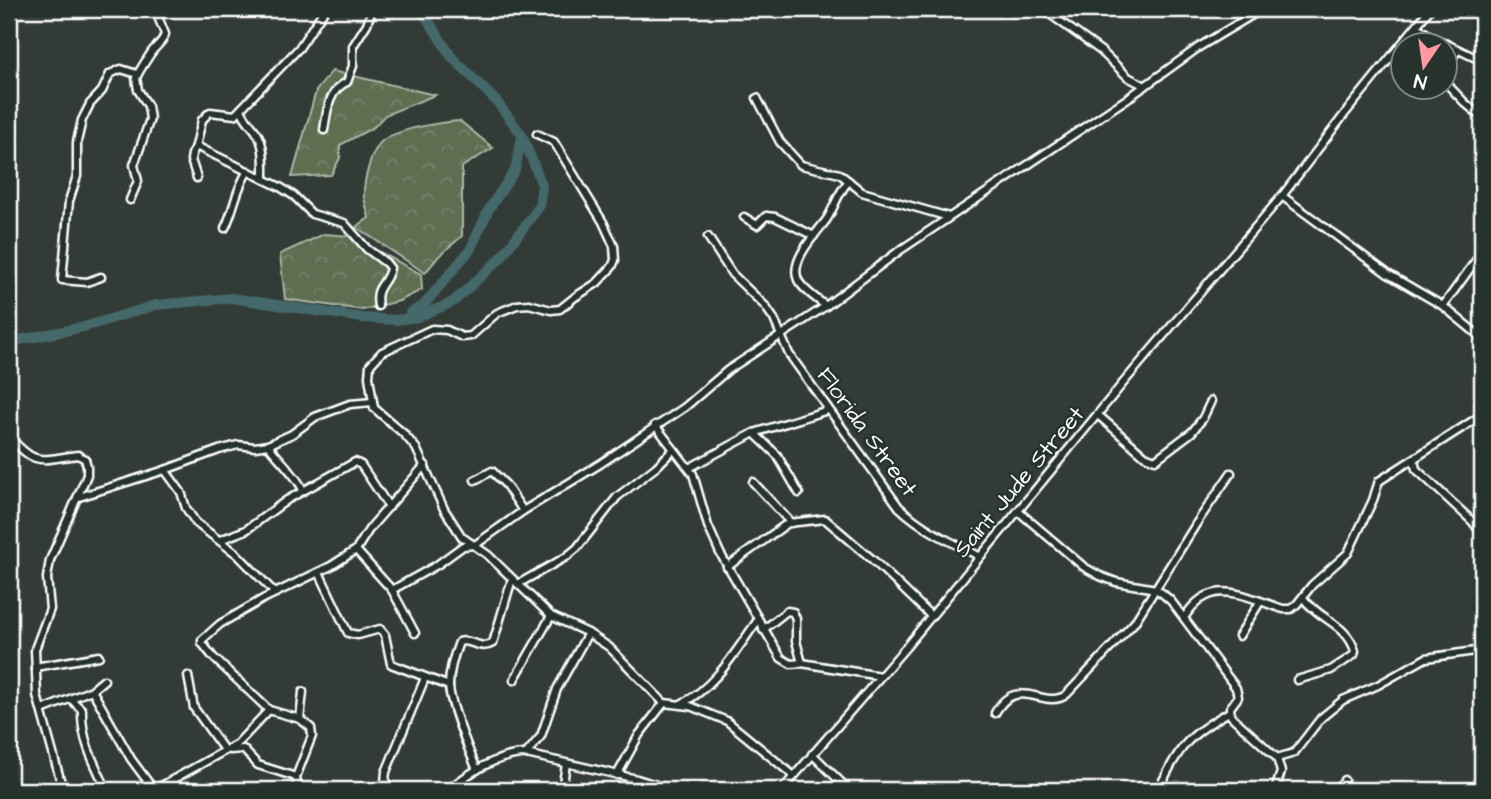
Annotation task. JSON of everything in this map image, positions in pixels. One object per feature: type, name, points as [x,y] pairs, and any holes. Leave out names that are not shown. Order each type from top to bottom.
[{"type":"street","points":[[130,200],[138,181],[134,165],[150,119],[148,106],[138,90],[137,74],[165,34],[157,9]]},
{"type":"street","points":[[197,178],[191,160],[202,120],[206,115],[215,112],[235,115],[304,41],[325,9]]},
{"type":"street","points":[[324,130],[330,101],[338,87],[347,82],[353,66],[353,46],[367,24],[372,9]]},
{"type":"street","points":[[1043,9],[1101,51],[1128,77],[1145,86]]},
{"type":"street","points":[[392,590],[463,547],[475,545],[523,511],[600,464],[685,407],[728,370],[825,306],[899,251],[1131,96],[1199,47],[1262,9]]},
{"type":"street","name":"Saint Jude Street","points":[[782,790],[1282,196],[1430,9]]},
{"type":"street","points":[[1469,9],[1482,17]]},
{"type":"street","points":[[1417,27],[1426,32]]},
{"type":"street","points":[[1460,51],[1482,61]]},
{"type":"street","points":[[101,277],[87,282],[62,279],[69,201],[77,176],[77,142],[82,120],[110,74],[121,69],[137,74]]},
{"type":"street","points":[[1128,77],[1131,96]]},
{"type":"street","points":[[757,98],[769,125],[794,160],[801,165],[840,174],[862,192],[949,217]]},
{"type":"street","points":[[1460,99],[1482,117]]},
{"type":"street","points":[[241,109],[247,123],[259,138],[264,179]]},
{"type":"street","points":[[537,134],[554,142],[603,222],[614,246],[612,267],[597,283],[575,296],[561,309],[551,310],[517,304],[497,313],[471,336],[462,337],[447,330],[432,329],[382,352],[370,365],[369,377],[374,408],[409,440],[425,466],[444,509],[462,537],[475,545],[551,616],[588,633],[609,647],[664,703],[690,706],[727,721],[794,776]]},
{"type":"street","points":[[196,146],[294,196],[312,215],[344,223],[367,249],[386,263],[390,272],[377,289],[378,306]]},
{"type":"street","points":[[225,228],[234,210],[242,179],[248,171]]},
{"type":"street","points":[[825,306],[797,277],[803,251],[826,220],[839,193],[849,181]]},
{"type":"street","points":[[1282,196],[1388,274],[1443,306],[1482,338]]},
{"type":"street","points":[[744,217],[757,225],[766,216],[775,217],[814,236]]},
{"type":"street","name":"Florida Street","points":[[708,237],[732,274],[765,306],[781,333],[789,354],[899,507],[935,534],[979,556]]},
{"type":"street","points":[[1443,306],[1482,252]]},
{"type":"street","points":[[1098,415],[1146,456],[1155,460],[1192,432],[1211,401]]},
{"type":"street","points":[[79,497],[234,446],[268,445],[292,434],[315,417],[350,404],[373,402]]},
{"type":"street","points":[[689,468],[754,433],[828,410]]},
{"type":"street","points":[[1184,618],[1191,606],[1207,594],[1222,591],[1291,609],[1312,585],[1348,553],[1379,481],[1482,415]]},
{"type":"street","points":[[655,425],[689,468],[696,482],[708,526],[727,567],[781,658],[790,664],[802,663],[880,676]]},
{"type":"street","points":[[754,433],[777,456],[799,493]]},
{"type":"street","points":[[9,436],[19,448],[38,460],[51,461],[68,456],[82,456],[88,466],[79,497],[63,527],[48,567],[50,609],[36,645],[35,685],[62,790]]},
{"type":"street","points":[[268,445],[303,490]]},
{"type":"street","points":[[477,770],[449,686],[459,642],[466,641],[484,647],[493,643],[515,581],[566,557],[577,548],[625,489],[656,467],[673,450]]},
{"type":"street","points":[[1414,460],[1416,469],[1472,521],[1482,534]]},
{"type":"street","points":[[220,540],[246,530],[303,490],[355,462],[361,465],[389,507]]},
{"type":"street","points":[[298,790],[296,777],[312,736],[311,728],[300,719],[269,710],[213,657],[202,640],[220,624],[356,550],[370,528],[425,466]]},
{"type":"street","points":[[165,470],[181,492],[192,517],[255,570],[275,593]]},
{"type":"street","points":[[475,480],[492,471],[506,485],[523,511]]},
{"type":"street","points":[[995,713],[1001,702],[1010,695],[1061,698],[1134,623],[1198,520],[1231,473]]},
{"type":"street","points":[[752,482],[792,523]]},
{"type":"street","points":[[1018,511],[1074,559],[1100,576],[1116,582],[1156,589],[1171,601],[1238,692],[1229,712],[1194,733],[1183,745],[1158,790]]},
{"type":"street","points":[[727,567],[792,523],[821,518],[829,521],[882,568],[931,616]]},
{"type":"street","points":[[356,550],[392,590],[415,633]]},
{"type":"street","points":[[319,572],[348,633],[358,635],[380,629],[385,635],[391,664],[449,686]]},
{"type":"street","points":[[1297,680],[1331,670],[1354,655],[1355,651],[1342,629],[1317,614],[1303,598]]},
{"type":"street","points":[[1239,636],[1260,602]]},
{"type":"street","points":[[763,630],[787,611],[793,612],[802,663]]},
{"type":"street","points":[[514,680],[551,616]]},
{"type":"street","points":[[679,705],[700,692],[719,672],[758,620]]},
{"type":"street","points":[[526,754],[543,732],[550,703],[588,633]]},
{"type":"street","points":[[1277,758],[1294,752],[1321,718],[1343,700],[1378,685],[1426,658],[1482,650]]},
{"type":"street","points":[[35,667],[99,656]]},
{"type":"street","points":[[188,676],[194,708],[222,751]]},
{"type":"street","points":[[393,790],[385,782],[386,772],[425,678]]},
{"type":"street","points":[[42,710],[92,690],[104,680]]},
{"type":"street","points":[[92,690],[131,759],[154,790],[237,744],[269,710]]},
{"type":"street","points":[[300,719],[303,692]]},
{"type":"street","points":[[71,699],[82,710],[82,733],[107,790]]},
{"type":"street","points":[[617,775],[639,735],[664,703]]},
{"type":"street","points":[[1229,712],[1240,726],[1277,758],[1281,772],[1276,790]]},
{"type":"street","points":[[222,751],[243,749],[258,765],[296,777]]},
{"type":"street","points":[[447,790],[477,770],[513,754],[526,754],[672,790]]},
{"type":"street","points":[[812,754],[849,790]]},
{"type":"street","points":[[562,790],[566,764]]},
{"type":"street","points":[[1340,790],[1344,780]]},
{"type":"green space","points":[[332,71],[435,95],[385,115],[374,127],[340,145],[340,158],[331,175],[292,177],[316,91]]},
{"type":"green space","points":[[460,121],[493,148],[462,167],[462,236],[439,256],[425,273],[356,227],[369,218],[364,197],[366,175],[374,152],[382,141],[420,127]]},
{"type":"green space","points":[[324,234],[350,236],[421,274],[422,290],[399,301],[363,310],[285,299],[280,254]]},
{"type":"waterway","points":[[9,342],[84,327],[156,305],[232,298],[363,318],[396,320],[418,317],[453,302],[500,259],[539,207],[542,185],[522,135],[497,102],[451,56],[421,9]]},
{"type":"waterway","points":[[410,313],[423,306],[470,250],[489,209],[515,170],[522,136]]}]
